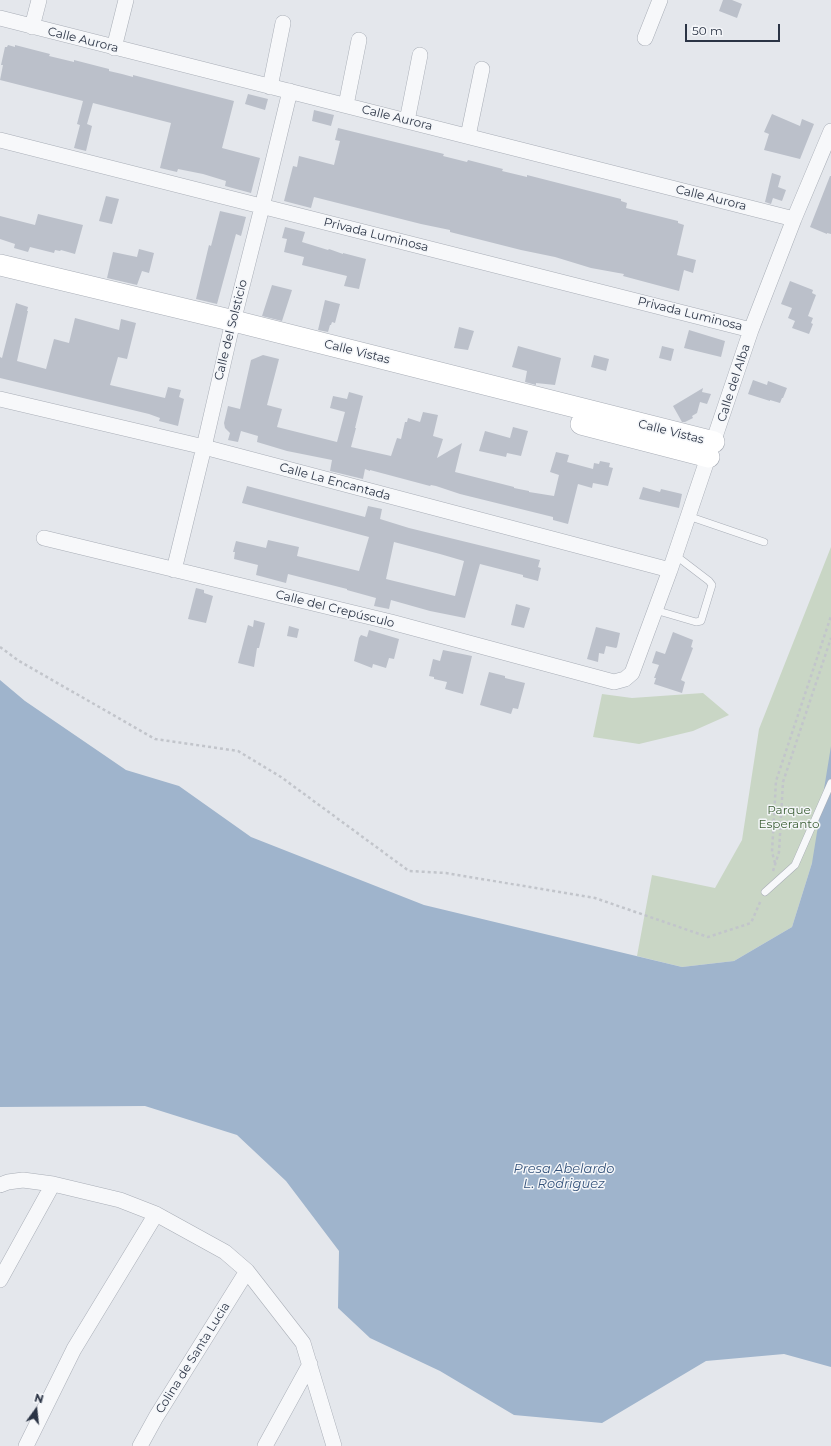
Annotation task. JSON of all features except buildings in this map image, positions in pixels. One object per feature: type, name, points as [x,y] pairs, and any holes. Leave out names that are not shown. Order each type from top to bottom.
[{"type":"street","points":[[32,27],[39,0]]},
{"type":"street","points":[[114,48],[126,0]]},
{"type":"street","points":[[645,38],[660,0]]},
{"type":"street","name":"Calle Aurora","points":[[0,18],[794,219]]},
{"type":"street","points":[[270,87],[284,23]]},
{"type":"street","points":[[346,105],[359,40]]},
{"type":"street","points":[[407,121],[420,55]]},
{"type":"street","points":[[468,136],[482,69]]},
{"type":"street","name":"Calle del Solsticio","points":[[174,570],[290,91]]},
{"type":"street","name":"Calle del Alba","points":[[625,679],[632,673],[670,570],[752,330],[794,219],[831,131]]},
{"type":"street","name":"Privada Luminosa","points":[[0,140],[752,330]]},
{"type":"street","name":"Calle Vistas","points":[[0,264],[95,295]]},
{"type":"street","name":"Calle Vistas","points":[[0,279],[95,295],[396,369],[711,450]]},
{"type":"street","name":"Calle La Encantada","points":[[0,399],[204,448],[670,570]]},
{"type":"street","name":"Calle del Crepúsculo","points":[[44,538],[391,622],[614,682],[625,679]]},
{"type":"street","points":[[0,1185],[8,1182],[23,1180],[53,1184],[120,1200],[156,1214],[225,1252],[248,1271],[303,1343],[334,1446]]},
{"type":"street","points":[[0,1280],[53,1184]]},
{"type":"street","points":[[26,1446],[74,1349],[156,1214]]},
{"type":"street","name":"Colina de Santa Lucia","points":[[140,1446],[160,1410],[248,1271]]},
{"type":"street","points":[[265,1446],[310,1364]]},
{"type":"lane","points":[[688,516],[764,542]]},
{"type":"lane","points":[[655,610],[696,622],[700,621],[712,585],[709,581],[674,555]]},
{"type":"lane","points":[[765,892],[795,865],[831,783]]},
{"type":"path","points":[[775,864],[772,852],[776,781],[831,616]]},
{"type":"path","points":[[0,647],[19,661],[155,739],[238,751],[281,777],[409,871],[446,873],[595,898],[708,937],[752,923],[772,875],[779,852],[783,782],[831,638]]},
{"type":"green space","name":"Parque Esperanto","points":[[831,547],[831,829],[812,863],[792,927],[734,961],[682,967],[637,956],[652,875],[715,888],[742,840],[759,729]]},
{"type":"green space","points":[[703,693],[729,715],[693,731],[639,744],[593,737],[602,694],[632,698]]},
{"type":"water","name":"Presa Abelardo L. Rodriguez","points":[[0,680],[25,701],[126,770],[179,786],[251,837],[424,905],[682,967],[734,961],[792,927],[812,863],[831,746],[831,1367],[784,1354],[706,1361],[602,1423],[514,1415],[440,1371],[370,1338],[338,1308],[339,1251],[286,1181],[237,1135],[145,1106],[0,1107]]}]
